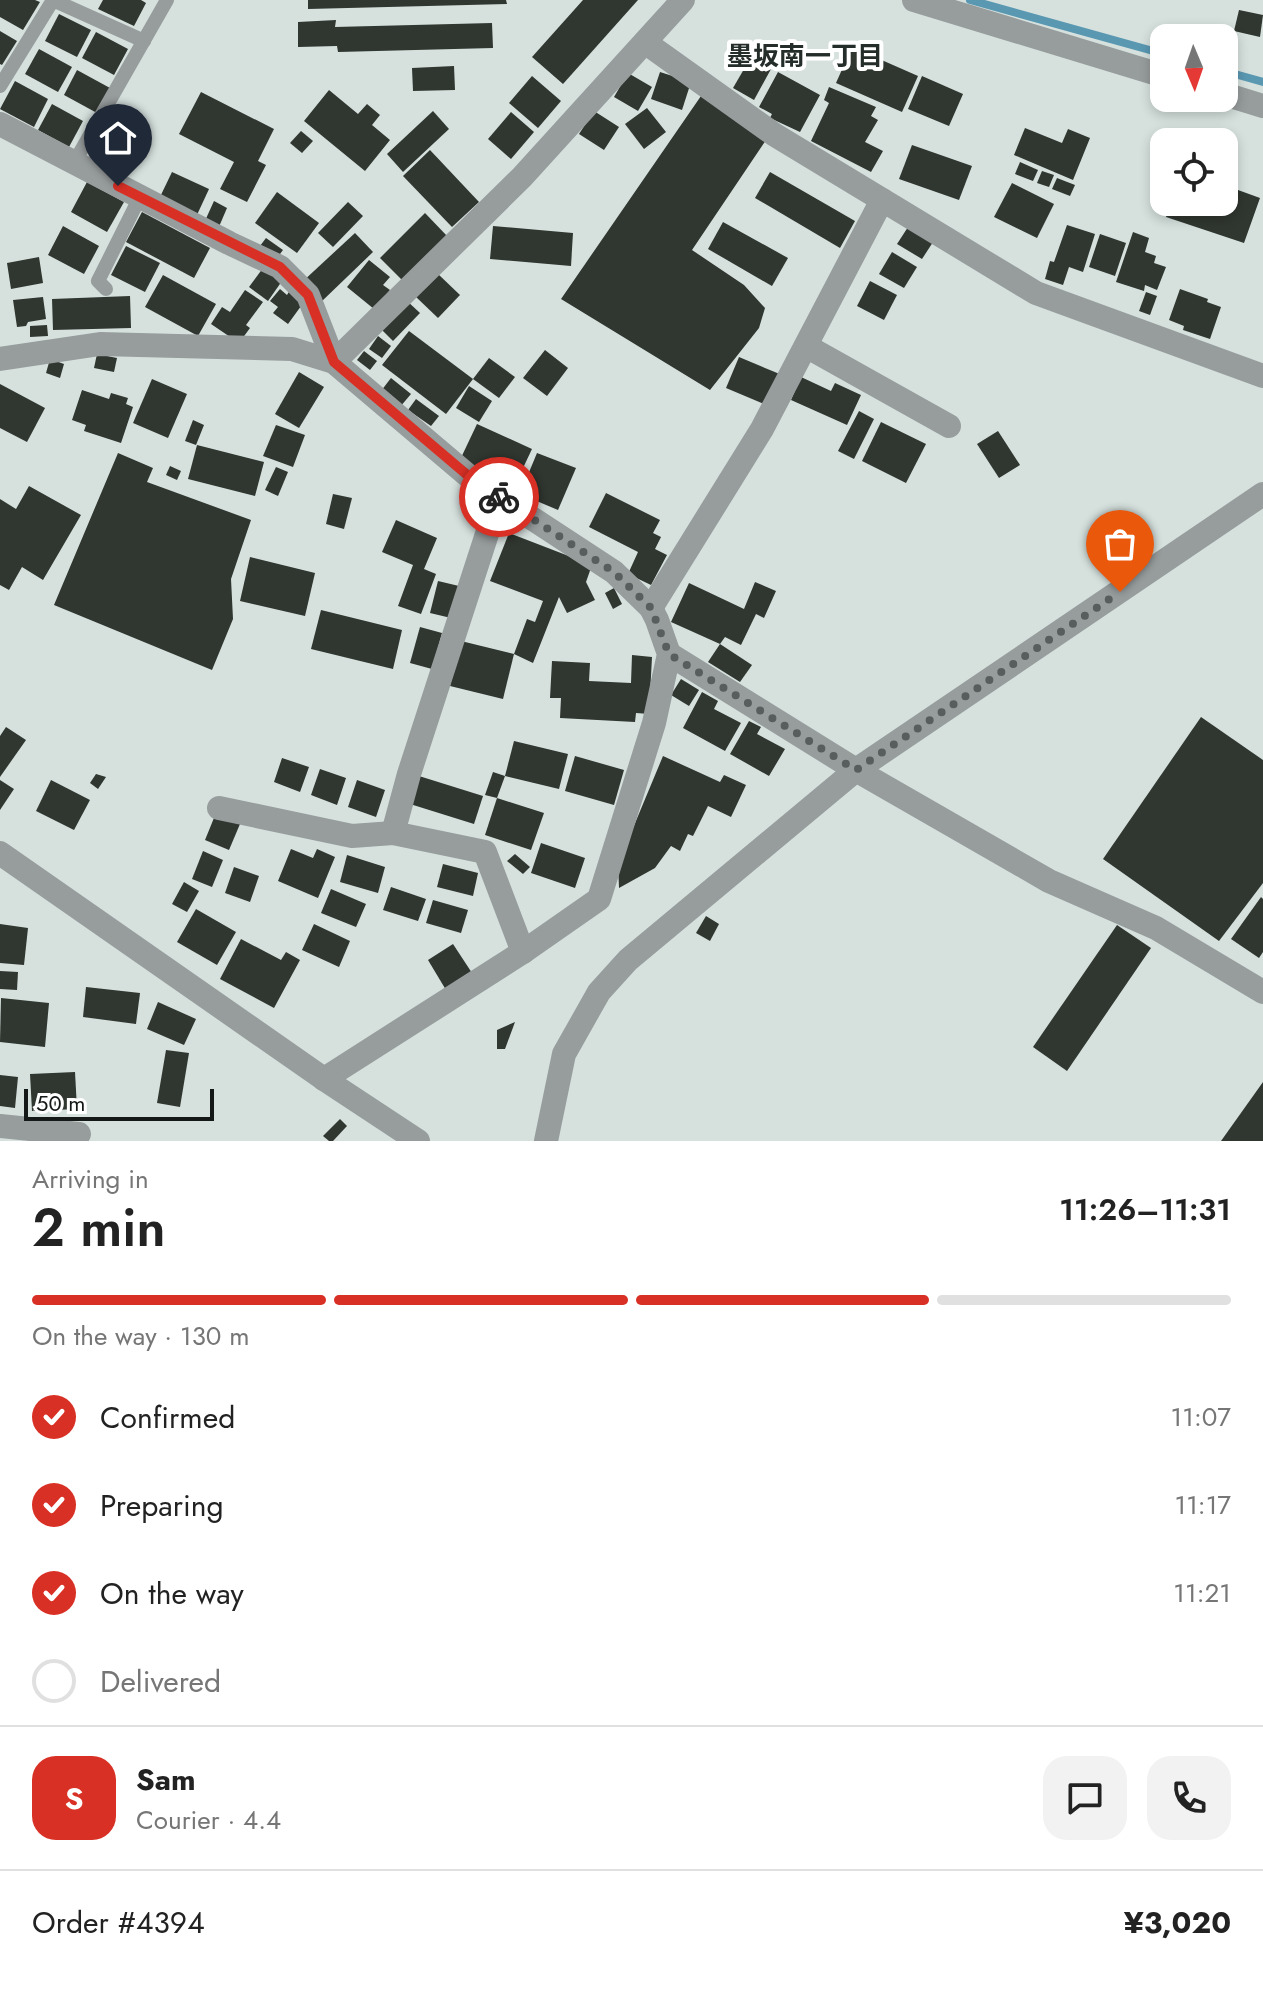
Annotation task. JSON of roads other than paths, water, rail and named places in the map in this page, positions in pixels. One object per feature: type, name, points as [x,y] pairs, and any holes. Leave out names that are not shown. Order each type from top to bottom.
[{"type":"street","points":[[334,362],[522,177],[683,0]]},
{"type":"street","points":[[914,0],[1150,72]]},
{"type":"street","points":[[646,43],[775,135],[1036,293],[1263,376]]},
{"type":"street","points":[[1238,98],[1263,106]]},
{"type":"street","points":[[0,124],[280,267],[308,295],[334,362]]},
{"type":"street","points":[[651,608],[762,429],[882,200]]},
{"type":"street","points":[[0,359],[100,344],[292,349],[334,362],[472,479],[614,572],[651,608],[669,654],[654,723],[599,899],[523,952],[324,1079]]},
{"type":"street","points":[[806,346],[949,426]]},
{"type":"street","points":[[546,1141],[564,1054],[599,992],[628,960],[856,770],[1263,494]]},
{"type":"street","points":[[393,833],[499,497]]},
{"type":"street","points":[[669,654],[856,770],[1049,881],[1156,928],[1263,992]]},
{"type":"street","points":[[219,808],[352,836],[393,833],[485,852],[523,952]]},
{"type":"street","points":[[0,853],[418,1141]]},
{"type":"street","points":[[0,1126],[79,1134]]},
{"type":"lane","points":[[0,86],[53,0],[144,41]]},
{"type":"lane","points":[[74,163],[167,0]]},
{"type":"lane","points":[[106,289],[98,281],[140,197]]},
{"type":"waterway","points":[[970,0],[1150,50]]},
{"type":"waterway","points":[[1238,75],[1263,82]]},
{"type":"district","name":"墨坂南一丁目","points":[[805,56]]}]
